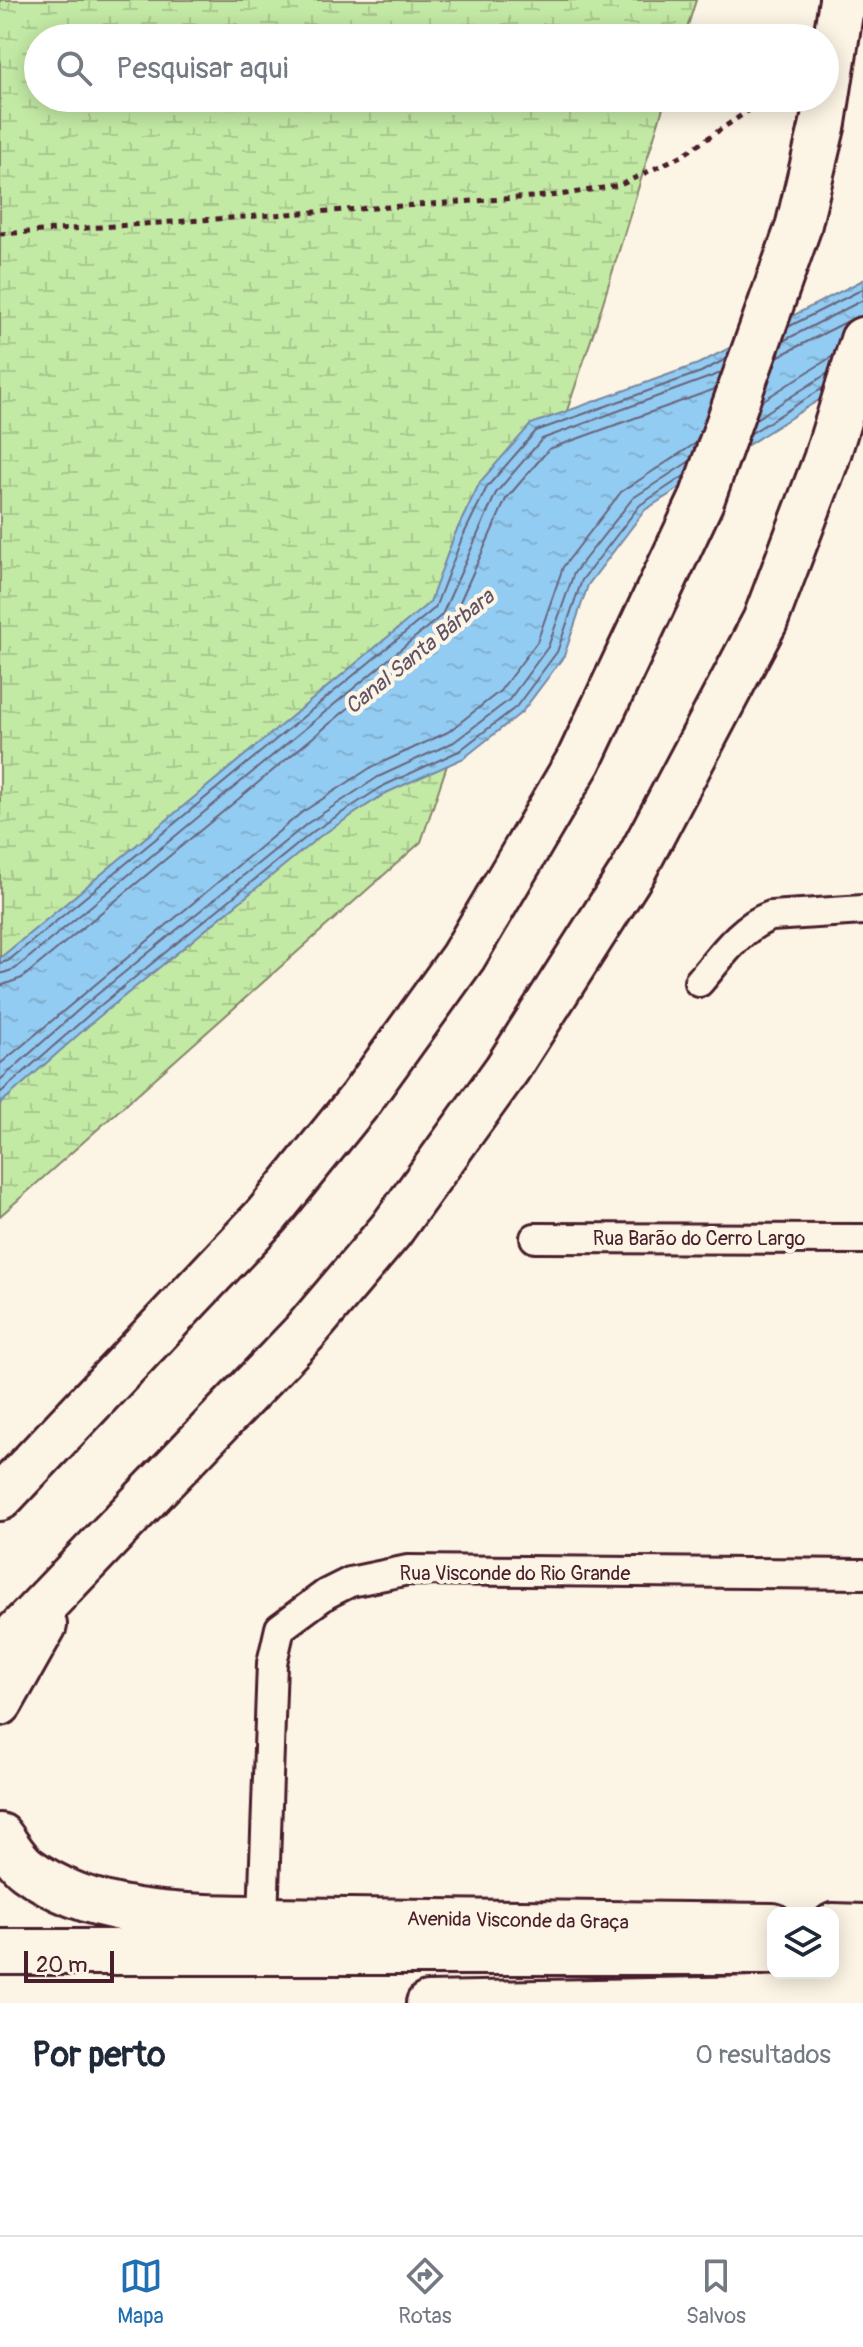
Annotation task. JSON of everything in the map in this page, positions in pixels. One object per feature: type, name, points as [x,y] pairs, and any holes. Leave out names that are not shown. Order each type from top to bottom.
[{"type":"highway","points":[[838,24],[842,0]]},
{"type":"highway","points":[[0,1498],[267,1215],[360,1100],[463,957],[579,760],[701,501],[798,228],[825,112]]},
{"type":"highway","points":[[0,1651],[304,1333],[400,1218],[507,1069],[633,871],[765,621],[826,460],[863,340]]},
{"type":"highway","points":[[0,1703],[66,1585]]},
{"type":"highway","points":[[0,1836],[25,1868],[67,1890],[111,1906],[185,1917],[263,1918]]},
{"type":"highway","points":[[0,1952],[352,1955],[656,1950],[767,1952]]},
{"type":"highway","points":[[839,1954],[863,1954]]},
{"type":"main road","name":"Avenida Visconde da Graça","points":[[263,1918],[767,1924]]},
{"type":"main road","points":[[839,1924],[863,1925]]},
{"type":"main road","points":[[427,2003],[863,1995]]},
{"type":"street","points":[[699,982],[747,928],[759,920],[771,916],[863,910]]},
{"type":"street","name":"Rua Barão do Cerro Largo","points":[[535,1238],[863,1239]]},
{"type":"street","name":"Rua Visconde do Rio Grande","points":[[263,1918],[272,1663],[280,1628],[326,1594],[350,1582],[408,1570],[863,1574]]},
{"type":"path","points":[[0,234],[560,195],[620,185],[683,155],[746,112]]},
{"type":"green space","points":[[0,0],[696,0],[688,24],[24,24],[24,112],[662,112],[597,322],[421,842],[0,1216]]},
{"type":"water","name":"Canal Santa Bárbara","points":[[863,280],[863,372],[645,510],[588,585],[564,656],[522,712],[464,758],[386,793],[319,837],[95,1020],[0,1104],[0,958],[430,602],[454,536],[480,482],[531,424],[698,364]]}]
